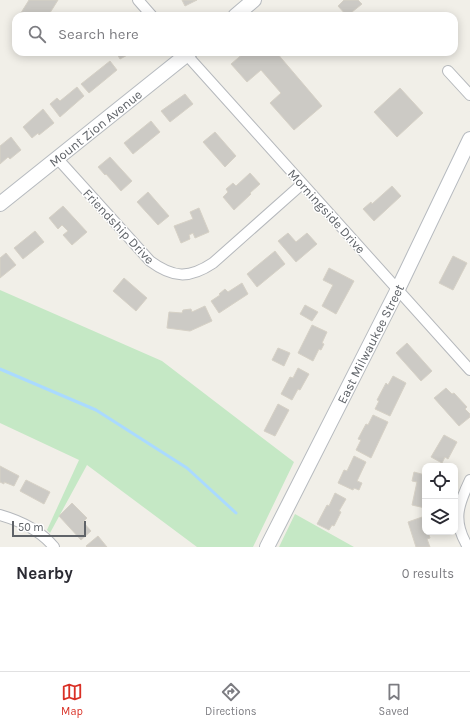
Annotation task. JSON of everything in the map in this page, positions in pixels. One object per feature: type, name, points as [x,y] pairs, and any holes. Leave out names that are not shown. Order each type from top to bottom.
[{"type":"main road","points":[[240,12],[254,0]]},
{"type":"main road","name":"Mount Zion Avenue","points":[[0,204],[183,56]]},
{"type":"main road","name":"East Milwaukee Street","points":[[267,547],[398,288],[470,139]]},
{"type":"street","points":[[138,0],[148,12]]},
{"type":"street","name":"Morningside Drive","points":[[190,56],[302,184],[398,288],[470,370]]},
{"type":"street","points":[[448,71],[470,95]]},
{"type":"street","name":"Friendship Drive","points":[[57,158],[150,261],[160,268],[177,275],[189,275],[213,263],[302,184]]},
{"type":"street","points":[[468,547],[460,528],[458,511],[462,497],[470,480]]},
{"type":"street","points":[[0,515],[14,519],[31,527],[48,539],[54,547]]},
{"type":"green space","points":[[0,290],[162,361],[294,462],[253,547],[197,547],[87,465],[50,533],[47,530],[79,460],[0,423]]},
{"type":"green space","points":[[295,514],[354,547],[279,547]]},
{"type":"building","points":[[29,0],[58,0],[50,12],[22,12]]},
{"type":"building","points":[[182,0],[197,0],[185,6]]},
{"type":"building","points":[[344,0],[358,0],[362,4],[352,12],[343,12],[338,6]]},
{"type":"building","points":[[118,56],[126,56],[120,59]]},
{"type":"building","points":[[240,56],[279,56],[322,106],[294,130],[270,103],[281,93],[261,70],[247,82],[231,64]]},
{"type":"building","points":[[110,61],[117,70],[89,93],[81,84]]},
{"type":"building","points":[[77,87],[84,96],[60,117],[50,104],[57,98],[60,101]]},
{"type":"building","points":[[400,88],[423,113],[397,137],[374,112]]},
{"type":"building","points":[[185,94],[193,104],[170,122],[161,111]]},
{"type":"building","points":[[43,109],[54,123],[39,135],[38,133],[32,138],[23,127]]},
{"type":"building","points":[[151,121],[160,132],[133,154],[124,143]]},
{"type":"building","points":[[215,132],[236,156],[225,167],[203,142]]},
{"type":"building","points":[[11,137],[21,150],[10,159],[8,157],[0,164],[0,146]]},
{"type":"building","points":[[110,157],[132,181],[121,191],[98,167]]},
{"type":"building","points":[[250,173],[260,184],[234,210],[223,197],[228,192],[226,189],[233,183],[236,186]]},
{"type":"building","points":[[392,186],[401,196],[374,221],[363,209],[371,202],[372,204]]},
{"type":"building","points":[[148,192],[169,216],[158,225],[137,202]]},
{"type":"building","points":[[63,206],[87,232],[72,245],[63,235],[68,231],[62,225],[58,229],[49,218]]},
{"type":"building","points":[[199,208],[209,232],[195,238],[193,233],[189,235],[190,239],[181,243],[174,226],[193,219],[190,212]]},
{"type":"building","points":[[35,231],[44,242],[23,259],[14,248]]},
{"type":"building","points":[[288,233],[296,242],[307,233],[317,244],[296,262],[278,241]]},
{"type":"building","points":[[275,251],[285,264],[257,287],[247,274]]},
{"type":"building","points":[[6,253],[16,265],[0,278],[0,258]]},
{"type":"building","points":[[453,256],[467,263],[453,290],[439,283]]},
{"type":"building","points":[[329,268],[354,281],[336,314],[322,306],[333,285],[323,280]]},
{"type":"building","points":[[124,278],[147,298],[136,311],[113,291]]},
{"type":"building","points":[[242,283],[248,294],[219,313],[211,301],[220,295],[219,294],[225,289],[228,292]]},
{"type":"building","points":[[305,305],[318,312],[312,321],[300,314]]},
{"type":"building","points":[[205,306],[212,321],[190,331],[167,328],[169,312],[182,313],[183,310],[191,309],[192,312]]},
{"type":"building","points":[[312,325],[327,332],[322,343],[324,344],[321,350],[319,349],[313,361],[298,353]]},
{"type":"building","points":[[407,343],[432,371],[421,381],[396,353]]},
{"type":"building","points":[[278,348],[290,353],[284,366],[272,360]]},
{"type":"building","points":[[298,368],[309,374],[300,390],[298,389],[292,400],[281,394],[290,377],[293,378]]},
{"type":"building","points":[[393,376],[406,383],[390,416],[375,409],[379,401],[377,400],[386,383],[388,385]]},
{"type":"building","points":[[446,388],[452,394],[454,393],[467,407],[465,409],[470,414],[470,417],[459,426],[434,398]]},
{"type":"building","points":[[278,404],[289,410],[275,436],[264,431]]},
{"type":"building","points":[[373,415],[388,422],[371,458],[356,450],[361,440],[358,439]]},
{"type":"building","points":[[444,435],[457,442],[448,459],[445,457],[442,463],[431,457]]},
{"type":"building","points":[[354,456],[366,462],[357,481],[362,483],[359,490],[354,488],[353,490],[338,483],[344,470],[347,471]]},
{"type":"building","points":[[0,466],[19,476],[14,486],[0,482]]},
{"type":"building","points":[[414,472],[422,474],[422,507],[412,505],[417,482],[412,481]]},
{"type":"building","points":[[26,480],[50,492],[44,504],[20,491]]},
{"type":"building","points":[[335,493],[346,499],[339,511],[341,512],[334,526],[332,525],[329,530],[317,524],[327,505],[329,506]]},
{"type":"building","points":[[72,503],[87,518],[83,522],[91,531],[81,540],[59,516]]},
{"type":"building","points":[[422,517],[422,535],[429,535],[430,538],[427,539],[430,547],[416,547],[408,522]]},
{"type":"building","points":[[98,536],[107,547],[86,546]]},
{"type":"waterway","points":[[0,369],[96,410],[187,468],[236,513]]}]
